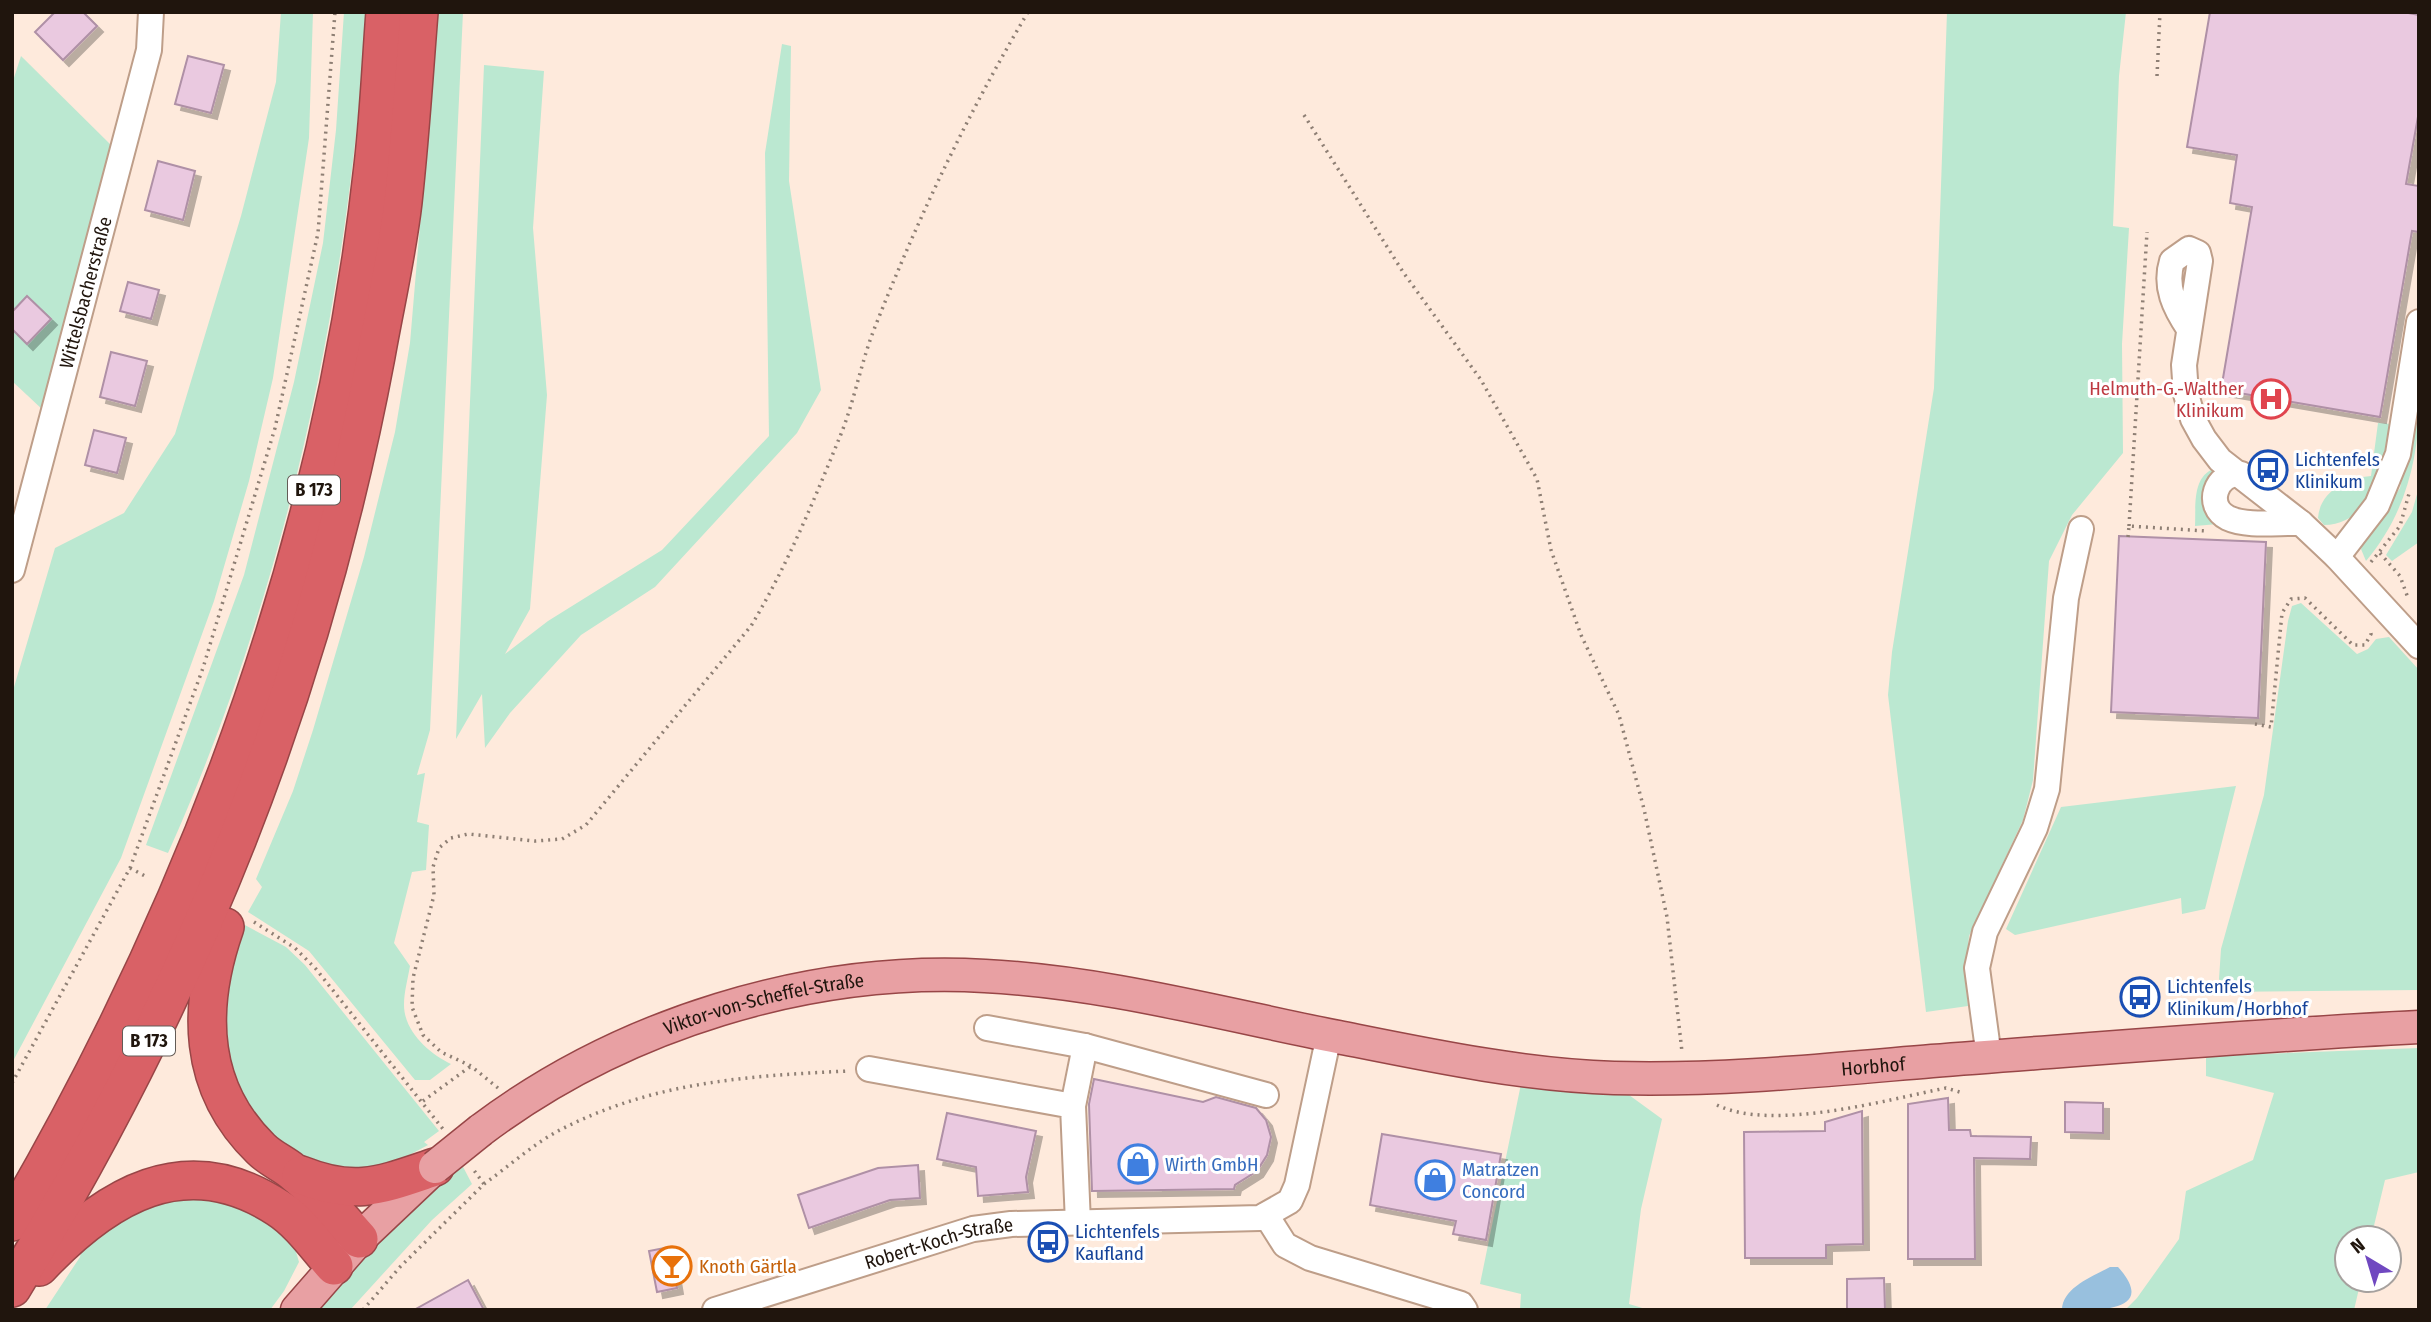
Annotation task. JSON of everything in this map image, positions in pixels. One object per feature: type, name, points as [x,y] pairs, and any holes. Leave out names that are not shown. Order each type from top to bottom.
[{"type":"highway","name":"B 173","points":[[12,1222],[84,1097],[157,947],[216,806],[254,701],[293,571],[330,425],[357,279],[373,166],[385,12]]},
{"type":"highway","name":"B 173","points":[[12,1288],[119,1102],[194,948],[261,783],[326,578],[361,434],[403,202],[419,12]]},
{"type":"highway","points":[[261,783],[232,907],[211,967],[205,1022],[211,1061],[228,1106],[240,1126],[263,1151],[292,1171],[331,1206],[359,1239]]},
{"type":"highway","points":[[292,1171],[328,1186],[354,1189],[452,1166]]},
{"type":"highway","points":[[12,1296],[57,1249],[109,1204],[140,1190],[182,1179],[242,1190],[280,1209],[334,1266]]},
{"type":"main road","name":"Viktor-von-Scheffel-Straße","points":[[297,1310],[359,1239],[452,1166],[481,1130],[513,1106],[569,1071],[618,1048],[759,999],[913,975],[988,976],[1067,985],[1329,1035]]},
{"type":"main road","name":"Horbhof","points":[[1329,1035],[1498,1065],[1611,1078],[1689,1078],[1819,1071],[2276,1034],[2419,1027]]},
{"type":"street","name":"Wittelsbacherstraße","points":[[12,570],[149,50],[151,12]]},
{"type":"street","points":[[2200,261],[2185,374],[2186,394],[2193,419],[2220,460],[2301,523],[2337,557],[2419,646]]},
{"type":"street","points":[[2337,557],[2377,505],[2398,454],[2419,322]]},
{"type":"street","points":[[2241,474],[2231,473],[2220,481],[2214,493],[2215,505],[2221,514],[2245,522],[2301,523]]},
{"type":"street","points":[[1989,1057],[1977,968],[1985,932],[2035,828],[2047,789],[2066,598],[2081,529]]},
{"type":"street","points":[[988,1028],[1085,1046],[1266,1095]]},
{"type":"street","points":[[1329,1035],[1297,1185],[1290,1201],[1266,1215],[1285,1245],[1310,1258],[1461,1304],[1465,1310]]},
{"type":"street","points":[[1078,1223],[1073,1106],[1085,1046]]},
{"type":"street","points":[[869,1069],[1073,1106]]},
{"type":"street","name":"Robert-Koch-Straße","points":[[715,1310],[973,1229],[1078,1223],[1246,1219],[1266,1215]]},
{"type":"path","points":[[12,1083],[130,868],[203,668],[275,428],[318,233],[335,12]]},
{"type":"path","points":[[513,1106],[495,1085],[471,1066],[441,1052],[423,1035],[412,1007],[413,978],[432,906],[433,867],[439,848],[451,838],[468,834],[535,841],[562,839],[586,825],[751,626],[769,595],[842,432],[873,331],[931,196],[966,121],[1028,12]]},
{"type":"path","points":[[2157,76],[2160,12]]},
{"type":"path","points":[[1304,116],[1403,272],[1481,380],[1537,479],[1550,551],[1581,635],[1619,715],[1644,809],[1667,917],[1678,1037]]},
{"type":"path","points":[[2128,537],[2147,232]]},
{"type":"path","points":[[2129,526],[2213,531]]},
{"type":"path","points":[[2380,553],[2400,576],[2414,608]]},
{"type":"path","points":[[2255,724],[2271,727],[2282,612],[2291,599],[2305,598],[2353,645],[2365,645],[2369,640],[2371,634],[2367,619]]},
{"type":"path","points":[[130,868],[145,876]]},
{"type":"path","points":[[244,915],[295,948],[316,969],[445,1131]]},
{"type":"path","points":[[423,1101],[471,1066]]},
{"type":"path","points":[[363,1310],[400,1267],[484,1184],[557,1132],[656,1091],[754,1076],[869,1069]]},
{"type":"path","points":[[452,1166],[484,1184]]},
{"type":"green space","points":[[281,12],[313,12],[309,138],[273,378],[249,481],[214,601],[121,858],[12,1063],[12,694],[55,548],[124,513],[175,434],[241,216],[276,82]]},
{"type":"green space","points":[[344,12],[367,12],[358,120],[327,335],[305,442],[278,547],[246,650],[210,753],[168,853],[146,845],[244,575],[294,382],[323,243],[336,130]]},
{"type":"green space","points":[[438,12],[463,12],[430,730],[417,775],[425,773],[417,822],[429,825],[426,870],[412,872],[394,943],[410,966],[404,1005],[408,1024],[427,1048],[451,1064],[430,1080],[415,1080],[309,951],[248,912],[262,887],[256,879],[293,791],[313,730],[364,557],[395,432],[410,343]]},
{"type":"green space","points":[[1947,12],[2126,12],[2119,76],[2113,226],[2129,228],[2122,344],[2123,453],[2072,515],[2049,561],[2033,780],[2023,820],[1969,936],[1965,977],[1968,1006],[1926,1012],[1888,695],[1892,652],[1934,388]]},
{"type":"green space","points":[[782,44],[791,46],[789,181],[821,390],[797,433],[655,587],[581,635],[510,713],[485,748],[482,694],[456,739],[484,65],[544,71],[533,228],[547,395],[530,609],[505,654],[548,621],[662,550],[769,436],[765,153]]},
{"type":"green space","points":[[21,56],[113,147],[43,410],[12,381],[12,84]]},
{"type":"green space","points":[[2419,403],[2416,446],[2407,487],[2390,525],[2366,561],[2361,549],[2365,540],[2400,488]]},
{"type":"green space","points":[[2378,423],[2391,424],[2373,489],[2354,515],[2341,522],[2324,525],[2318,518],[2329,493],[2344,483],[2371,476]]},
{"type":"green space","points":[[2211,470],[2215,475],[2205,488],[2203,507],[2218,524],[2195,526],[2198,487]]},
{"type":"green space","points":[[2419,487],[2419,542],[2392,561],[2386,555],[2412,512]]},
{"type":"green space","points":[[2301,603],[2357,654],[2368,649],[2376,639],[2389,637],[2419,670],[2419,990],[2225,992],[2219,979],[2221,949],[2264,795],[2288,621],[2292,606]]},
{"type":"green space","points":[[2236,786],[2205,909],[2182,914],[2181,898],[2015,935],[2006,929],[2061,807]]},
{"type":"green space","points":[[243,924],[286,947],[305,965],[439,1131],[424,1142],[428,1145],[383,1169],[361,1173],[311,1164],[257,1129],[221,1048],[227,962]]},
{"type":"green space","points":[[2419,1048],[2419,1172],[2385,1180],[2374,1224],[2333,1224],[2333,1294],[2358,1294],[2354,1310],[2125,1310],[2137,1298],[2179,1239],[2186,1191],[2253,1160],[2274,1093],[2206,1076],[2206,1056]]},
{"type":"green space","points":[[1521,1084],[1629,1095],[1662,1119],[1641,1209],[1629,1304],[1649,1310],[1520,1310],[1521,1294],[1480,1284]]},
{"type":"green space","points":[[461,1163],[472,1184],[432,1220],[350,1310],[317,1310],[379,1241]]},
{"type":"green space","points":[[208,1190],[290,1231],[299,1262],[284,1291],[270,1310],[45,1310],[80,1257],[84,1238],[118,1209]]},
{"type":"water","points":[[2110,1267],[2118,1267],[2129,1283],[2131,1294],[2127,1302],[2103,1309],[2062,1310],[2063,1302],[2073,1289]]},
{"type":"building","points":[[55,12],[83,12],[97,26],[63,60],[35,32]]},
{"type":"building","points":[[2210,12],[2403,12],[2419,15],[2419,111],[2406,184],[2419,186],[2419,232],[2412,231],[2380,417],[2221,390],[2252,207],[2230,203],[2237,155],[2187,147]]},
{"type":"building","points":[[188,56],[224,65],[211,113],[175,104]]},
{"type":"building","points":[[158,161],[195,171],[183,220],[145,210]]},
{"type":"building","points":[[128,282],[159,290],[151,319],[120,311]]},
{"type":"building","points":[[27,296],[51,319],[27,344],[12,329],[12,312]]},
{"type":"building","points":[[111,352],[147,361],[135,406],[100,397]]},
{"type":"building","points":[[94,430],[126,438],[117,473],[85,465]]},
{"type":"building","points":[[2119,536],[2266,542],[2258,718],[2111,712]]},
{"type":"building","points":[[1094,1079],[1203,1102],[1216,1097],[1256,1108],[1266,1120],[1271,1137],[1267,1155],[1257,1171],[1235,1185],[1234,1189],[1092,1191],[1089,1104]]},
{"type":"building","points":[[1948,1098],[1949,1130],[1970,1130],[1971,1136],[2031,1137],[2030,1159],[1974,1158],[1975,1259],[1908,1259],[1908,1104]]},
{"type":"building","points":[[2065,1102],[2103,1103],[2103,1133],[2065,1132]]},
{"type":"building","points":[[1862,1111],[1863,1244],[1826,1245],[1826,1258],[1745,1258],[1744,1132],[1825,1131],[1825,1122]]},
{"type":"building","points":[[947,1113],[1036,1131],[1026,1177],[1028,1192],[978,1196],[976,1167],[937,1159]]},
{"type":"building","name":"Matratzen Concord","points":[[1382,1134],[1501,1154],[1486,1240],[1453,1234],[1456,1221],[1370,1205]]},
{"type":"building","points":[[918,1165],[920,1198],[890,1200],[809,1228],[798,1195],[878,1168]]},
{"type":"building","points":[[670,1247],[677,1288],[657,1292],[649,1251]]},
{"type":"building","points":[[1884,1278],[1885,1310],[1847,1310],[1847,1279]]},
{"type":"building","points":[[468,1280],[484,1310],[414,1310]]},
{"type":"place","name":"Helmuth-G.-Walther Klinikum","points":[[2271,399]]},
{"type":"place","name":"Lichtenfels Klinikum","points":[[2268,470]]},
{"type":"place","name":"Lichtenfels Klinikum/Horbhof","points":[[2140,997]]},
{"type":"place","name":"Wirth GmbH","points":[[1138,1164]]},
{"type":"place","name":"Matratzen Concord","points":[[1435,1180]]},
{"type":"place","name":"Lichtenfels Kaufland","points":[[1048,1242]]},
{"type":"place","name":"Knoth Gärtla","points":[[672,1266]]}]
